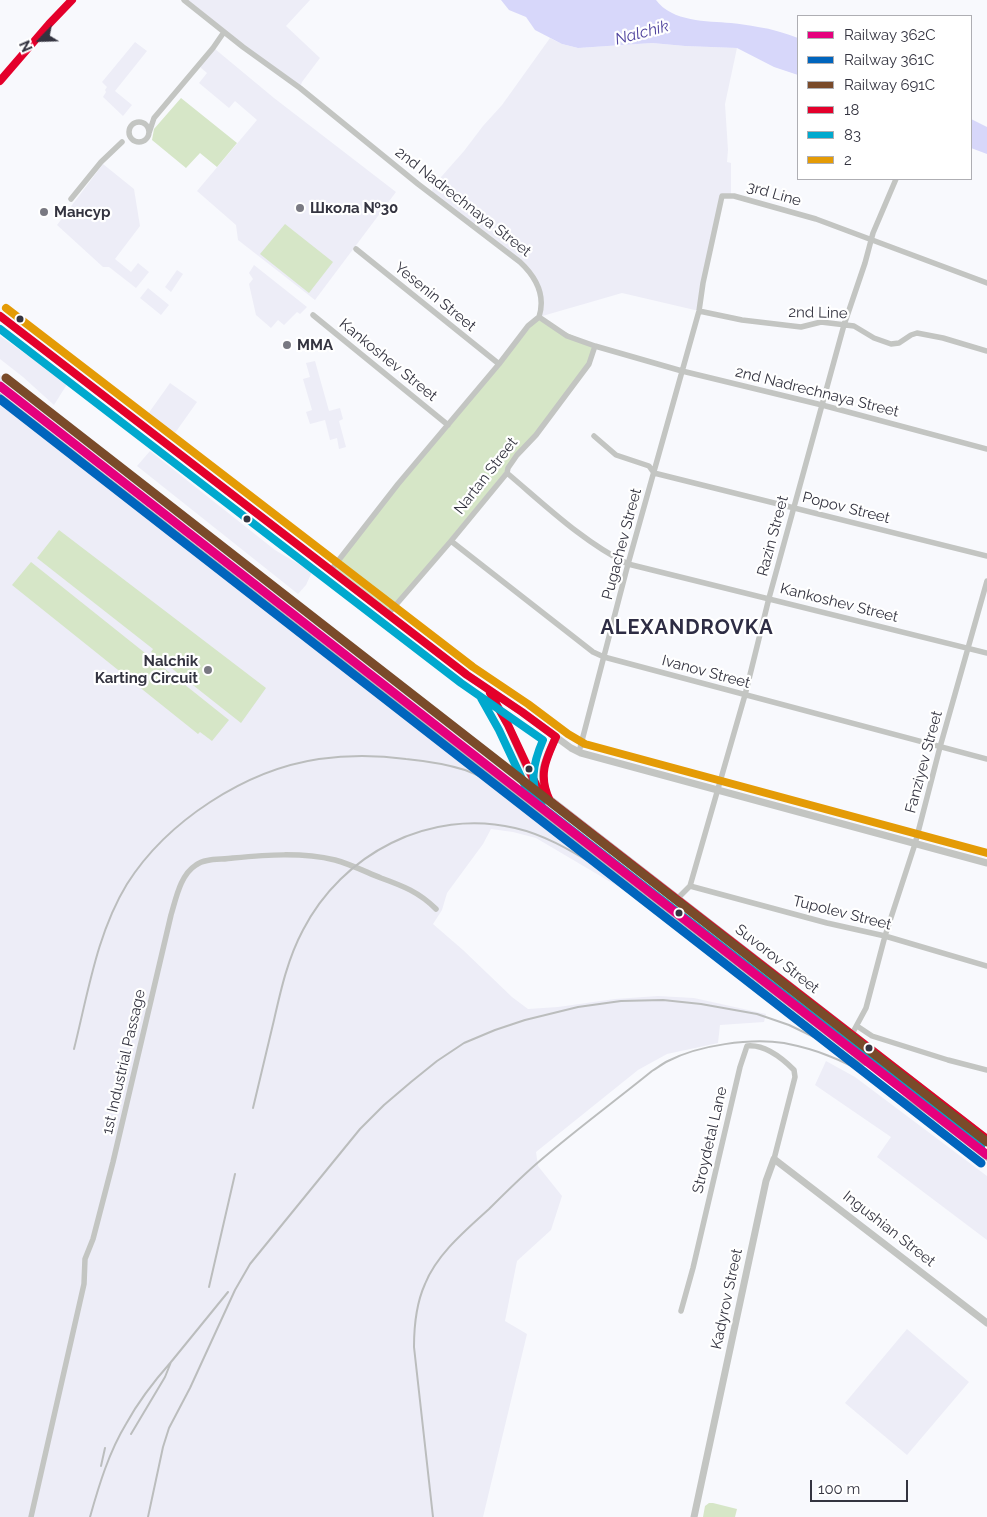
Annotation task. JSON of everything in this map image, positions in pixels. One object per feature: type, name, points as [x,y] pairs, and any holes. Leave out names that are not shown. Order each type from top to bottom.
[{"type":"main road","points":[[0,316],[467,675],[556,737],[544,763],[542,773],[545,792],[550,801]]},
{"type":"main road","name":"Suvorov Street","points":[[487,689],[508,725],[538,789],[550,801],[987,1139]]},
{"type":"street","points":[[0,81],[72,0]]},
{"type":"street","name":"2nd Nadrechnaya Street","points":[[184,0],[300,88],[411,178],[520,262],[532,275],[540,291],[542,308],[539,317],[567,336],[682,371],[822,405],[987,449]]},
{"type":"street","points":[[122,142],[142,142],[147,138],[154,118],[205,58],[224,32]]},
{"type":"street","points":[[71,199],[101,162],[122,142],[130,126],[135,122],[144,123],[154,118]]},
{"type":"street","points":[[144,123],[148,127],[149,133]]},
{"type":"street","points":[[128,131],[129,137],[134,141]]},
{"type":"street","name":"Razin Street","points":[[677,899],[690,886],[745,695],[769,598],[844,325],[871,240],[896,180]]},
{"type":"street","name":"3rd Line","points":[[682,371],[699,311],[703,283],[722,196],[734,196],[816,220],[987,283]]},
{"type":"street","name":"Yesenin Street","points":[[356,250],[498,364]]},
{"type":"street","name":"2nd Line","points":[[699,311],[742,320],[801,327],[821,322],[854,326],[874,338],[891,344],[899,343],[918,333],[987,351]]},
{"type":"street","name":"Kankoshev Street","points":[[313,314],[448,424]]},
{"type":"street","points":[[331,570],[398,484],[528,326],[539,317]]},
{"type":"street","name":"Nartan Street","points":[[388,614],[506,474],[517,455],[536,434],[589,364],[595,346]]},
{"type":"street","name":"Pugachev Street","points":[[579,752],[628,564],[682,371]]},
{"type":"street","name":"Popov Street","points":[[594,436],[616,455],[649,466],[654,474],[987,556]]},
{"type":"street","name":"Kankoshev Street","points":[[506,474],[580,534],[628,564],[987,653]]},
{"type":"street","name":"Ivanov Street","points":[[451,541],[593,652],[604,657],[987,759]]},
{"type":"street","name":"Fanziyev Street","points":[[852,1034],[866,1008],[885,936],[915,844],[940,746],[987,581]]},
{"type":"street","points":[[556,737],[579,752],[987,863]]},
{"type":"street","name":"1st Industrial Passage","points":[[31,1517],[84,1284],[85,1259],[93,1239],[113,1162],[171,915],[179,890],[188,873],[196,864],[206,861],[262,855],[292,855],[335,860],[413,890],[436,909]]},
{"type":"street","name":"Tupolev Street","points":[[690,886],[826,923],[885,936],[987,966]]},
{"type":"street","points":[[857,1026],[872,1036],[987,1070]]},
{"type":"street","name":"Stroydetal Lane","points":[[681,1311],[693,1268],[740,1067],[747,1046],[766,1050],[787,1063],[794,1070],[796,1077],[792,1087]]},
{"type":"street","name":"Kadyrov Street","points":[[694,1517],[764,1190],[774,1159],[792,1087]]},
{"type":"street","name":"Ingushian Street","points":[[774,1159],[987,1323]]},
{"type":"shaded area","points":[[184,0],[310,0],[286,26],[320,58],[302,82],[300,88]]},
{"type":"shaded area","points":[[550,38],[562,44],[578,48],[652,43],[737,48],[725,104],[727,162],[731,163],[731,196],[722,196],[699,311],[622,293],[539,317],[542,308],[532,275],[431,194],[434,185],[502,105]]},
{"type":"shaded area","points":[[135,42],[147,51],[115,91],[132,105],[123,116],[103,97],[107,87],[102,82]]},
{"type":"shaded area","name":"Школа №30","points":[[215,49],[274,98],[396,192],[315,300],[238,240],[236,225],[197,191],[257,120],[235,101],[229,108],[199,83],[207,73],[200,67]]},
{"type":"shaded area","points":[[103,164],[134,189],[140,226],[115,259],[131,272],[138,263],[149,272],[136,288],[109,267],[103,267],[57,225]]},
{"type":"shaded area","points":[[254,265],[307,307],[300,314],[297,312],[284,325],[278,320],[271,328],[256,315],[249,284],[253,279],[249,273]]},
{"type":"shaded area","points":[[177,270],[183,274],[171,292],[165,287]]},
{"type":"shaded area","points":[[148,288],[169,305],[161,315],[140,298]]},
{"type":"shaded area","points":[[0,336],[50,371],[69,381],[54,405],[0,359]]},
{"type":"shaded area","points":[[315,361],[329,411],[340,408],[343,419],[339,421],[346,447],[339,449],[337,438],[330,440],[325,420],[310,424],[306,412],[312,410],[303,379],[310,377],[306,363]]},
{"type":"shaded area","points":[[0,375],[778,988],[772,998],[650,903],[629,889],[624,890],[536,838],[491,829],[483,844],[447,893],[442,910],[433,924],[512,997],[528,1009],[658,996],[694,998],[766,1014],[764,1022],[720,1025],[718,1043],[667,1054],[638,1070],[536,1152],[538,1166],[562,1196],[551,1230],[517,1261],[505,1321],[527,1334],[483,1517],[0,1517]]},
{"type":"shaded area","points":[[170,383],[197,402],[175,433],[148,414]]},
{"type":"shaded area","points":[[150,451],[275,550],[312,572],[306,585],[298,594],[137,466]]},
{"type":"shaded area","points":[[826,1061],[855,1077],[987,1176],[987,1240],[877,1157],[891,1137],[815,1085]]},
{"type":"shaded area","points":[[907,1329],[969,1382],[907,1455],[845,1403]]},
{"type":"green space","points":[[181,98],[237,143],[217,167],[200,153],[186,168],[152,140],[154,129]]},
{"type":"green space","points":[[285,224],[333,262],[309,293],[260,254]]},
{"type":"green space","points":[[539,317],[552,326],[595,346],[589,364],[508,468],[388,614],[331,570],[398,484]]},
{"type":"green space","points":[[59,530],[266,688],[241,723],[151,652],[153,649],[37,558]]},
{"type":"green space","points":[[31,562],[229,720],[212,741],[200,732],[198,734],[12,585]]},
{"type":"green space","points":[[709,1503],[737,1509],[735,1517],[703,1517],[705,1506]]},
{"type":"water","name":"Nalchik","points":[[501,0],[656,0],[671,13],[691,19],[763,28],[797,38],[797,75],[774,67],[737,48],[652,43],[578,48],[562,44],[535,30],[526,17],[509,10]]},
{"type":"water","points":[[972,120],[987,127],[987,154],[972,148]]},
{"type":"railway","points":[[0,394],[531,806],[499,786],[465,770],[428,762],[384,757],[351,756],[319,759],[263,774],[236,787],[210,802],[163,839],[127,884],[108,923],[101,943],[74,1049]]},
{"type":"railway","points":[[148,1517],[169,1428],[190,1388],[235,1290],[250,1264],[360,1129],[411,1082],[437,1061],[464,1043],[525,1020],[578,1007],[621,1001],[663,1000],[701,1004],[757,1014],[789,1025],[865,1065],[531,806]]},
{"type":"railway","points":[[253,1108],[282,985],[298,941],[320,903],[340,879],[365,859],[391,843],[420,831],[451,825],[483,824],[515,828],[540,836],[564,847],[610,874]]},
{"type":"railway","points":[[433,1517],[414,1347],[414,1331],[419,1299],[430,1273],[453,1243],[521,1177],[555,1148],[666,1062],[694,1051],[741,1042],[784,1043],[824,1054],[866,1074],[925,1112]]},
{"type":"railway","points":[[920,1108],[987,1160]]},
{"type":"railway","points":[[209,1287],[235,1174]]},
{"type":"railway","points":[[171,1362],[228,1292]]},
{"type":"railway","points":[[90,1517],[114,1446],[141,1399],[171,1362],[165,1377],[131,1434]]},
{"type":"railway","points":[[101,1466],[105,1448]]},
{"type":"rail line","name":"691С","points":[[6,378],[987,1142]]},
{"type":"rail line","name":"362С","points":[[0,386],[987,1155]]},
{"type":"rail line","name":"361С","points":[[0,399],[981,1163]]},
{"type":"transit line","name":"18","points":[[0,81],[72,0]]},
{"type":"transit line","name":"2","points":[[6,308],[473,667],[585,744],[987,853]]},
{"type":"transit line","name":"18","points":[[0,316],[467,675],[556,737],[544,769],[544,784],[550,801],[987,1139]]},
{"type":"transit line","name":"83","points":[[0,329],[461,683],[543,740],[534,774],[535,791],[543,808],[981,1147]]},
{"type":"transit line","name":"18","points":[[490,693],[508,725],[538,789],[543,795]]},
{"type":"transit line","name":"83","points":[[481,698],[499,730],[529,794],[535,801]]},
{"type":"place","name":"Школа №30","points":[[300,208]]},
{"type":"place","name":"Мансур","points":[[44,212]]},
{"type":"place","name":"MMA","points":[[287,345]]},
{"type":"place","name":"Nalchik Karting Circuit","points":[[208,670]]},
{"type":"district","name":"ALEXANDROVKA","points":[[687,628]]}]
